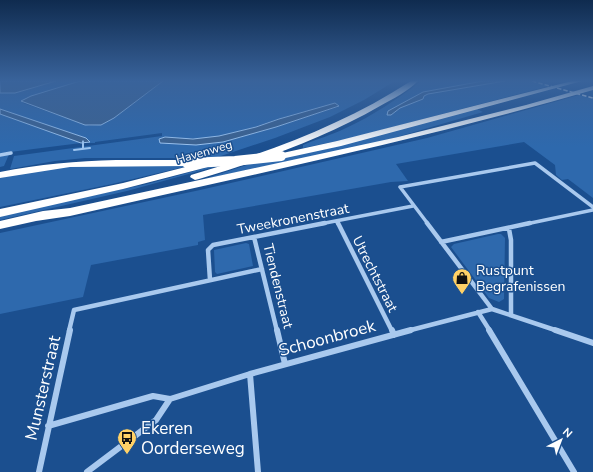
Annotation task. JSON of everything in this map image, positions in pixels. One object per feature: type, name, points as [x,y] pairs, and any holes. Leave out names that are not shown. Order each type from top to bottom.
[{"type":"highway","name":"Havenweg","points":[[0,213],[136,184],[233,157],[332,120],[367,103]]},
{"type":"highway","name":"Havenweg","points":[[37,217],[178,182],[269,153],[353,118],[380,103]]},
{"type":"highway","points":[[4,174],[41,167],[90,162],[187,163],[235,161],[281,156],[338,144],[495,103]]},
{"type":"highway","points":[[0,225],[70,212],[380,144],[540,103]]},
{"type":"street","points":[[0,155],[11,154]]},
{"type":"street","points":[[593,209],[535,163],[400,187],[492,309],[593,343]]},
{"type":"street","name":"Tweekronenstraat","points":[[210,280],[208,250],[217,244],[414,206]]},
{"type":"street","points":[[441,242],[509,229],[593,209]]},
{"type":"street","name":"Utrechtstraat","points":[[337,222],[394,335]]},
{"type":"street","points":[[509,229],[511,246],[511,315]]},
{"type":"street","name":"Tiendenstraat","points":[[254,238],[285,364]]},
{"type":"street","points":[[210,280],[262,269]]},
{"type":"street","name":"Munsterstraat","points":[[39,472],[74,310],[210,280]]},
{"type":"street","name":"Schoonbroek","points":[[48,426],[153,396],[170,399],[285,364],[492,309]]},
{"type":"street","points":[[478,312],[574,472]]},
{"type":"street","points":[[250,374],[258,472]]},
{"type":"street","points":[[87,472],[156,420],[170,399]]},
{"type":"shaded area","points":[[0,103],[23,103],[89,126],[101,125],[114,118],[134,103],[335,103],[221,136],[209,138],[186,138],[211,144],[238,138],[338,107],[335,103],[358,103],[330,117],[275,138],[215,158],[85,158],[55,161],[10,169],[14,156],[162,136],[162,133],[95,143],[84,143],[0,109]]},
{"type":"shaded area","points":[[26,103],[134,103],[114,118],[101,125],[85,125]]},
{"type":"shaded area","points":[[335,103],[339,106],[276,127],[223,142],[196,145],[160,143],[159,139],[165,137],[193,139],[219,136],[256,127]]},
{"type":"shaded area","points":[[391,103],[484,103],[347,139],[303,148],[303,145],[341,130],[375,113]]},
{"type":"shaded area","points":[[403,103],[413,103],[400,108],[391,115],[387,115],[388,111]]},
{"type":"shaded area","points":[[551,103],[593,103],[593,198],[568,179],[562,180],[556,175],[555,165],[524,142],[396,164],[408,181],[391,182],[203,215],[205,240],[198,242],[198,245],[91,265],[83,297],[0,314],[0,233],[200,190],[427,138]]},
{"type":"shaded area","points":[[0,109],[86,138],[90,142],[81,143],[0,114]]},
{"type":"shaded area","points":[[477,109],[483,112],[373,144],[204,179],[256,162]]},
{"type":"shaded area","points":[[0,114],[79,141],[81,143],[10,152],[4,166],[0,167]]},
{"type":"shaded area","points":[[225,164],[127,191],[0,220],[0,215],[147,184],[216,165]]},
{"type":"shaded area","points":[[64,165],[188,166],[112,184],[0,207],[0,178]]},
{"type":"shaded area","points":[[501,234],[505,238],[504,299],[499,302],[489,298],[451,247],[454,244]]},
{"type":"shaded area","points":[[246,243],[249,244],[253,266],[217,274],[215,272],[214,250]]},
{"type":"waterway","points":[[83,141],[83,149]]},
{"type":"waterway","points":[[83,149],[90,148]]},
{"type":"waterway","points":[[74,150],[83,149]]},
{"type":"place","name":"Rustpunt Begrafenissen","points":[[462,295]]},
{"type":"place","name":"Ekeren Oorderseweg","points":[[127,455]]}]
